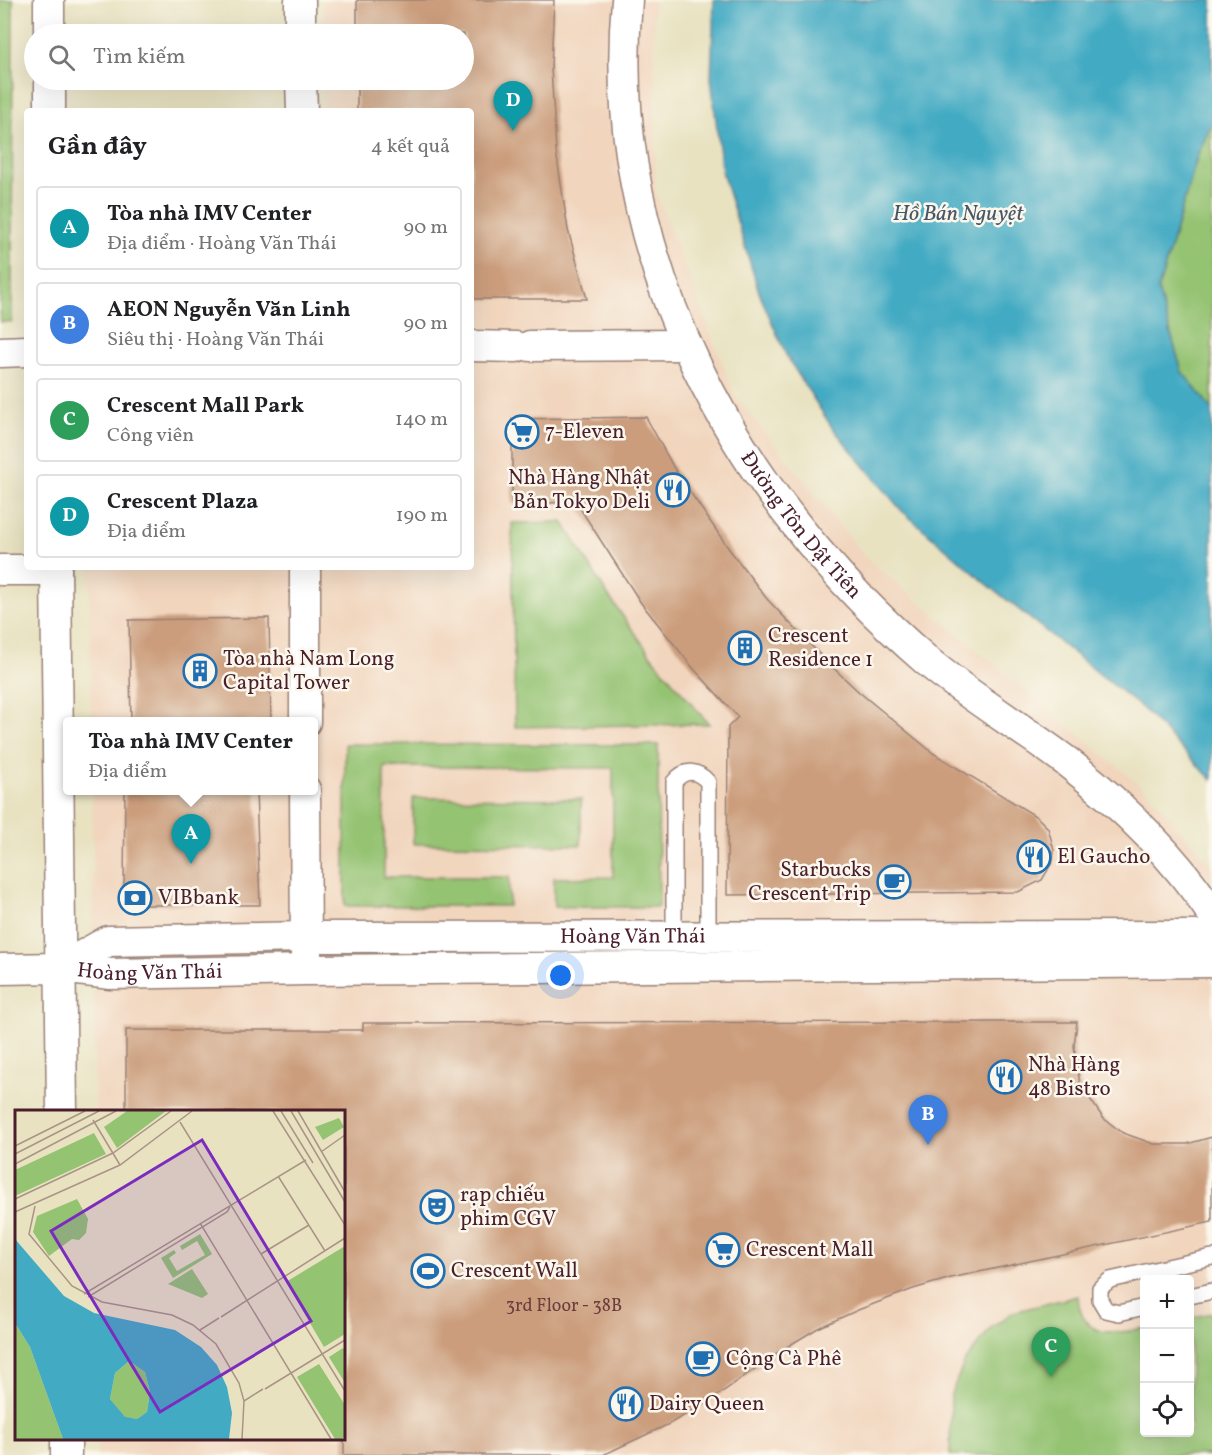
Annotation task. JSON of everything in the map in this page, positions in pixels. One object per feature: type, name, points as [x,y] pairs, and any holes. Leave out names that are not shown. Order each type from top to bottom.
[{"type":"street","points":[[49,0],[49,24]]},
{"type":"street","points":[[300,0],[300,24]]},
{"type":"street","name":"Đường Tôn Dật Tiên","points":[[627,0],[624,28],[627,112],[639,199],[661,278],[686,345],[708,393],[741,450],[798,528],[866,602],[928,661],[1066,762],[1110,799],[1164,850],[1212,913]]},
{"type":"street","points":[[50,90],[50,108]]},
{"type":"street","points":[[301,90],[302,108]]},
{"type":"street","points":[[474,346],[686,345]]},
{"type":"street","points":[[0,352],[24,351]]},
{"type":"street","points":[[0,570],[24,569]]},
{"type":"street","points":[[56,570],[62,1110]]},
{"type":"street","points":[[305,570],[305,717]]},
{"type":"street","points":[[305,795],[306,970]]},
{"type":"street","name":"Hoàng Văn Thái","points":[[61,968],[108,941],[305,937],[1212,936]]},
{"type":"street","points":[[532,938],[532,968]]},
{"type":"street","name":"Hoàng Văn Thái","points":[[0,969],[61,968],[111,974],[306,970],[1212,962]]},
{"type":"lane","points":[[674,937],[674,782],[680,775],[691,771],[701,774],[708,782],[708,938]]},
{"type":"lane","points":[[1140,1307],[1119,1312],[1106,1310],[1100,1300],[1100,1288],[1110,1280],[1212,1257]]},
{"type":"lane","points":[[1194,1295],[1212,1291]]},
{"type":"shaded area","points":[[323,0],[654,0],[656,192],[735,396],[866,558],[1148,792],[1212,868],[1212,1455],[98,1455],[98,1440],[345,1440],[345,1110],[95,1110],[92,795],[318,795],[318,717],[91,717],[90,570],[474,570],[474,108],[323,108],[323,90],[474,90],[474,24],[323,24]]},
{"type":"green space","points":[[0,0],[13,0],[12,322],[0,322]]},
{"type":"green space","points":[[1212,123],[1212,409],[1182,372],[1158,290],[1198,154]]},
{"type":"green space","points":[[563,522],[607,594],[652,657],[709,724],[515,727],[512,523]]},
{"type":"green space","points":[[345,744],[658,745],[659,907],[554,907],[554,878],[613,877],[613,768],[384,767],[384,877],[509,877],[509,906],[345,906]]},
{"type":"green space","points":[[413,798],[581,799],[581,845],[413,844]]},
{"type":"green space","points":[[1078,1296],[1080,1310],[1092,1327],[1110,1332],[1140,1329],[1140,1437],[1194,1437],[1194,1317],[1212,1313],[1212,1455],[950,1455],[951,1394],[965,1361],[990,1329],[1013,1312]]},
{"type":"water","name":"Hồ Bán Nguyệt","points":[[714,0],[1212,0],[1212,123],[1198,154],[1158,290],[1182,372],[1212,409],[1212,780],[1142,708],[988,585],[901,510],[831,426],[787,357],[760,295],[722,172],[711,78]]},
{"type":"building","points":[[357,0],[554,0],[551,68],[556,151],[568,230],[587,299],[474,299],[474,108],[357,108],[357,90],[474,90],[474,24],[357,24]]},
{"type":"building","name":"Crescent Residence 1","points":[[646,417],[675,470],[729,549],[767,599],[826,661],[859,692],[933,753],[1037,817],[1048,828],[1054,850],[1053,861],[1042,880],[1018,892],[727,895],[728,727],[738,717],[694,669],[641,603],[576,502],[512,504],[512,419]]},
{"type":"building","name":"Tòa nhà Nam Long Capital Tower","points":[[269,618],[271,717],[131,717],[129,620]]},
{"type":"building","points":[[125,795],[256,795],[260,905],[133,905],[124,889]]},
{"type":"building","name":"Crescent Mall","points":[[1077,1022],[1074,1046],[1080,1084],[1103,1118],[1123,1133],[1154,1144],[1187,1144],[1212,1137],[1212,1222],[951,1278],[913,1289],[858,1310],[818,1328],[780,1351],[708,1402],[669,1424],[603,1455],[344,1455],[345,1110],[126,1110],[126,1030],[363,1030],[363,1023]]},
{"type":"place","name":"Crescent Plaza","points":[[513,131]]},
{"type":"place","name":"7-Eleven","points":[[522,432]]},
{"type":"place","name":"Nhà Hàng Nhật Bản Tokyo Deli","points":[[673,490]]},
{"type":"place","name":"Crescent Residence 1","points":[[745,648]]},
{"type":"place","name":"Tòa nhà Nam Long Capital Tower","points":[[200,671]]},
{"type":"place","name":"El Gaucho","points":[[1034,857]]},
{"type":"place","name":"Tòa nhà IMV Center","points":[[191,864]]},
{"type":"place","name":"Starbucks Crescent Trip","points":[[894,882]]},
{"type":"place","name":"VIBbank","points":[[135,898]]},
{"type":"place","name":"Nhà Hàng 48 Bistro","points":[[1005,1077]]},
{"type":"place","name":"AEON Nguyễn Văn Linh","points":[[928,1145]]},
{"type":"place","name":"rạp chiếu phim CGV","points":[[437,1207]]},
{"type":"place","name":"Crescent Mall","points":[[723,1250]]},
{"type":"place","name":"Crescent Wall","points":[[428,1271]]},
{"type":"place","name":"Cộng Cà Phê","points":[[703,1359]]},
{"type":"place","name":"Crescent Mall Park","points":[[1051,1377]]},
{"type":"place","name":"Dairy Queen","points":[[626,1404]]}]
